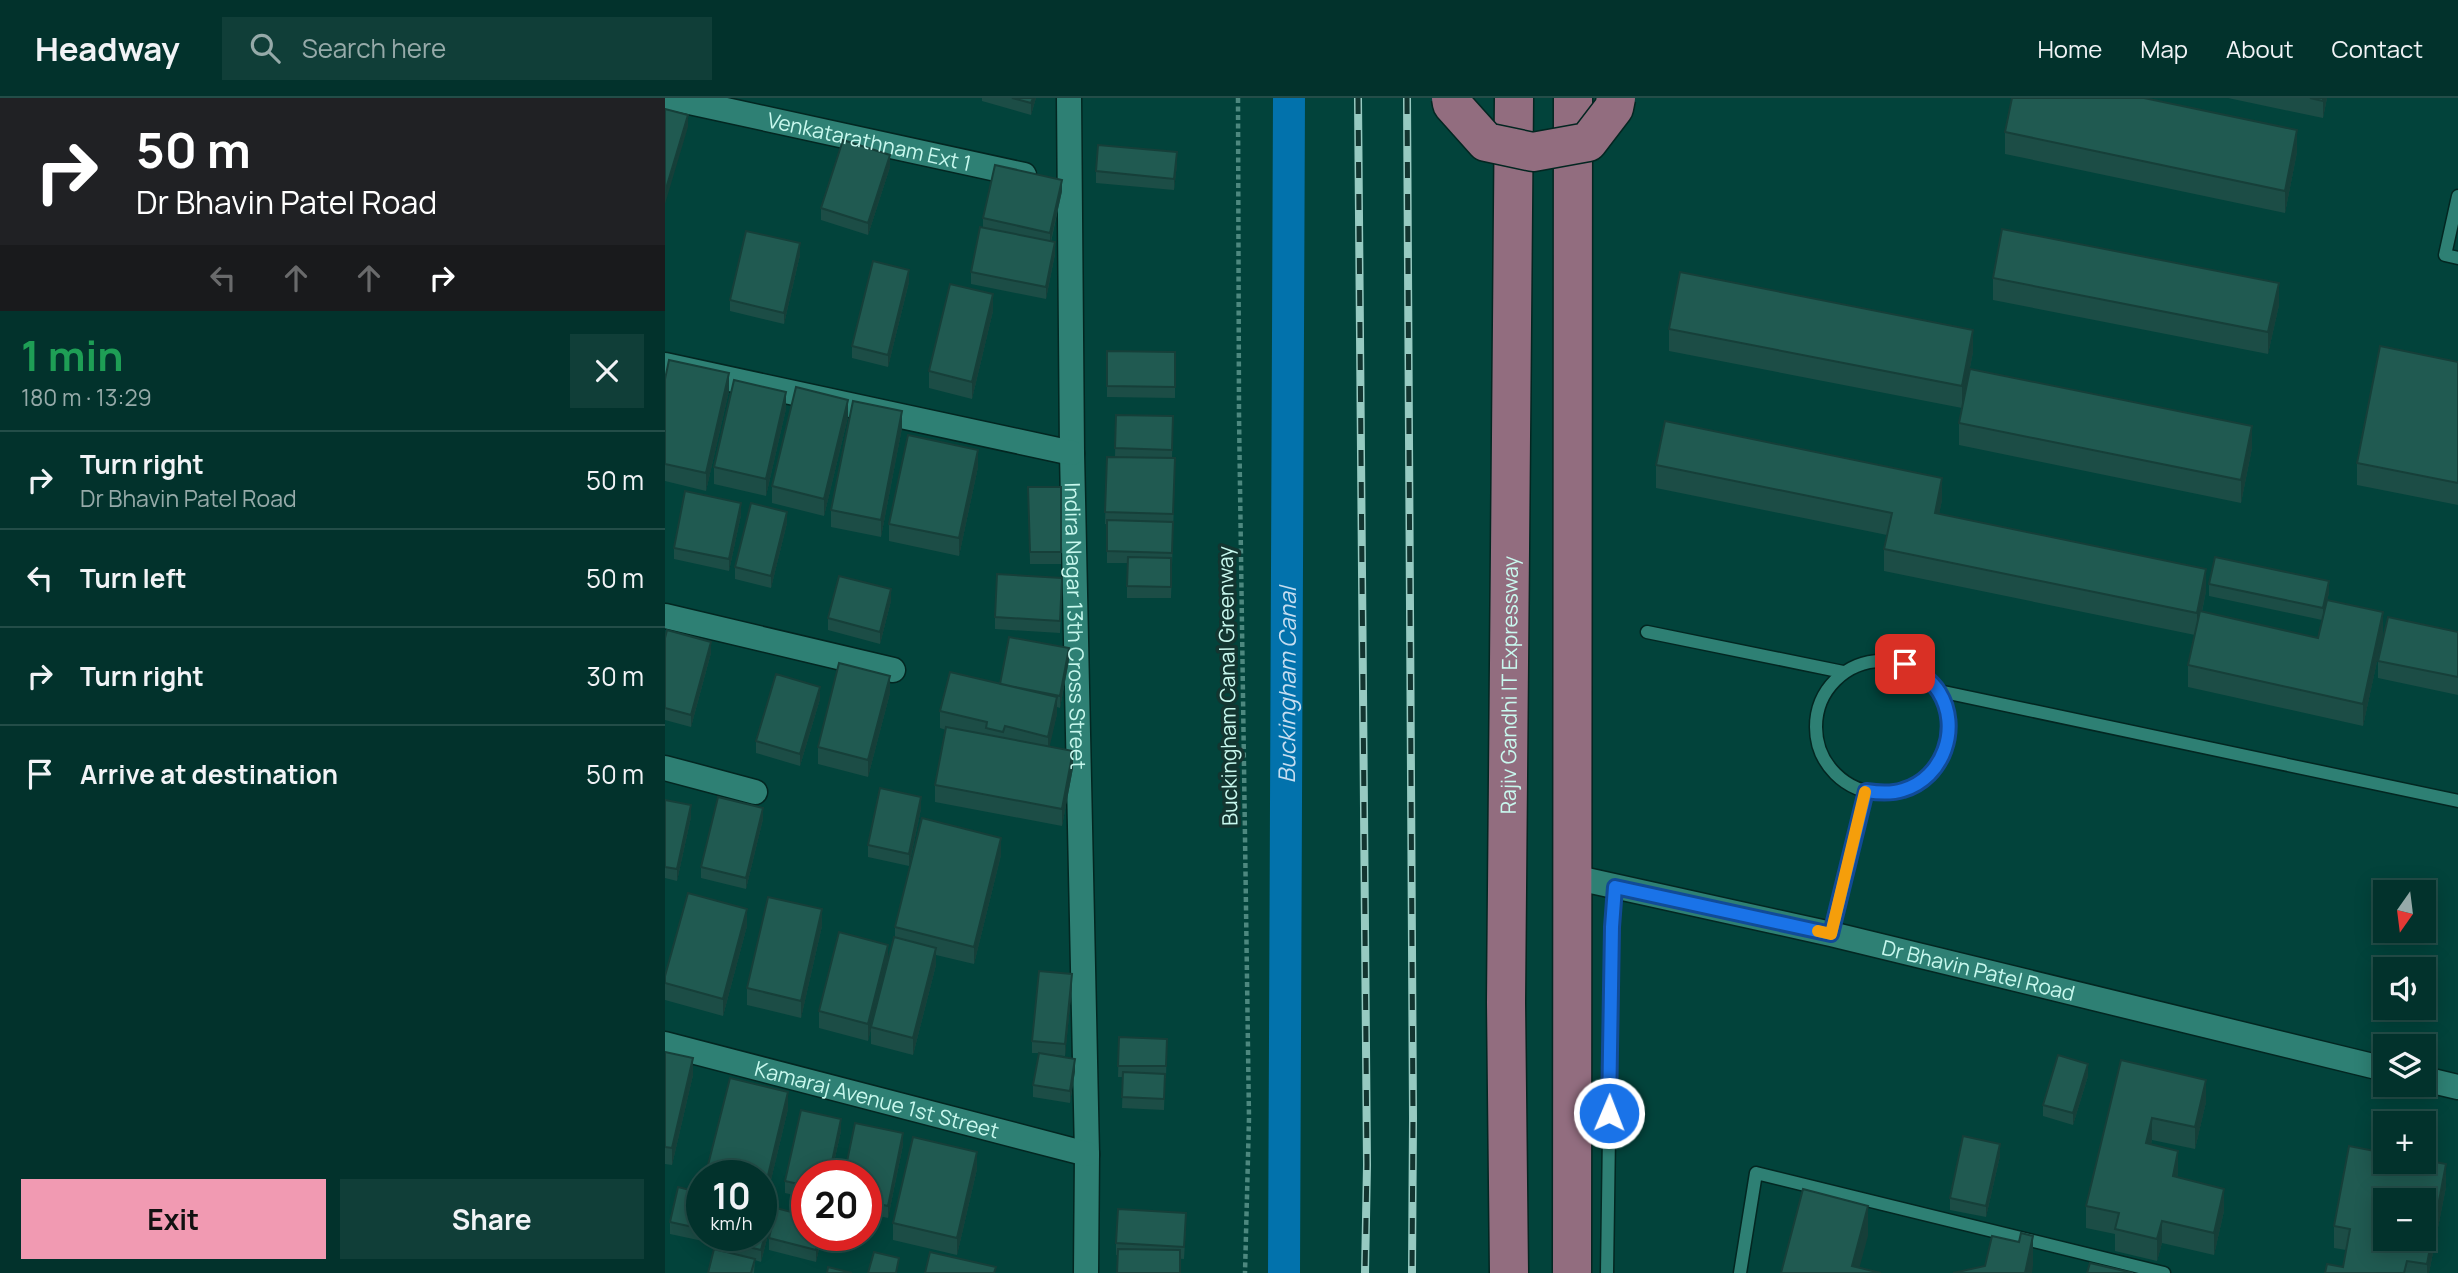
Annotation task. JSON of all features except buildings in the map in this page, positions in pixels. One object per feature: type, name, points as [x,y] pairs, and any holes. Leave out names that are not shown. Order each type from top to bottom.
[{"type":"main road","points":[[1451,98],[1453,104],[1486,142],[1533,152],[1588,142],[1614,108],[1616,98]]},
{"type":"main road","name":"Rajiv Gandhi IT Expressway","points":[[1509,1273],[1506,1002],[1514,98]]},
{"type":"main road","points":[[1572,1273],[1573,98]]},
{"type":"street","name":"Venkatarathnam Ext 1","points":[[671,98],[1069,185]]},
{"type":"street","name":"Indira Nagar 13th Cross Street","points":[[1069,98],[1072,453],[1087,1154],[1086,1273]]},
{"type":"street","points":[[665,366],[1072,453]]},
{"type":"street","points":[[665,616],[893,670]]},
{"type":"street","points":[[665,768],[755,792]]},
{"type":"street","name":"Dr Bhavin Patel Road","points":[[1573,877],[1831,934],[2373,1066]]},
{"type":"street","name":"Kamaraj Avenue 1st Street","points":[[665,1044],[1087,1154]]},
{"type":"street","points":[[2436,1082],[2458,1087]]},
{"type":"lane","points":[[2458,196],[2445,255],[2458,258]]},
{"type":"lane","points":[[1647,632],[1843,672]]},
{"type":"lane","points":[[1884,660],[1905,664],[1924,675],[1939,691],[1947,709],[1949,729],[1946,748],[1936,766],[1923,780],[1905,789],[1886,793],[1866,791],[1846,783],[1830,768],[1819,750],[1815,728],[1818,707],[1828,688],[1843,672],[1862,663],[1884,660]]},
{"type":"lane","points":[[1939,691],[2458,801]]},
{"type":"lane","points":[[1831,934],[1866,791]]},
{"type":"lane","points":[[1607,1273],[1612,927],[1615,887]]},
{"type":"lane","points":[[1740,1273],[1756,1173],[2164,1273]]},
{"type":"path","name":"Buckingham Canal Greenway","points":[[1238,98],[1239,415],[1249,1118],[1245,1273]]},
{"type":"waterway","name":"Buckingham Canal","points":[[1284,1273],[1289,98]]},
{"type":"railway","points":[[1358,98],[1367,1165],[1365,1273]]},
{"type":"railway","points":[[1407,98],[1412,1273]]},
{"type":"slow traffic","points":[[1818,931],[1831,934],[1865,792]]},
{"type":"route","points":[[1609,1113],[1615,887],[1831,934],[1866,791],[1886,793],[1905,789],[1923,780],[1936,766],[1946,748],[1949,729],[1947,709],[1939,691],[1924,675],[1905,664]]}]
